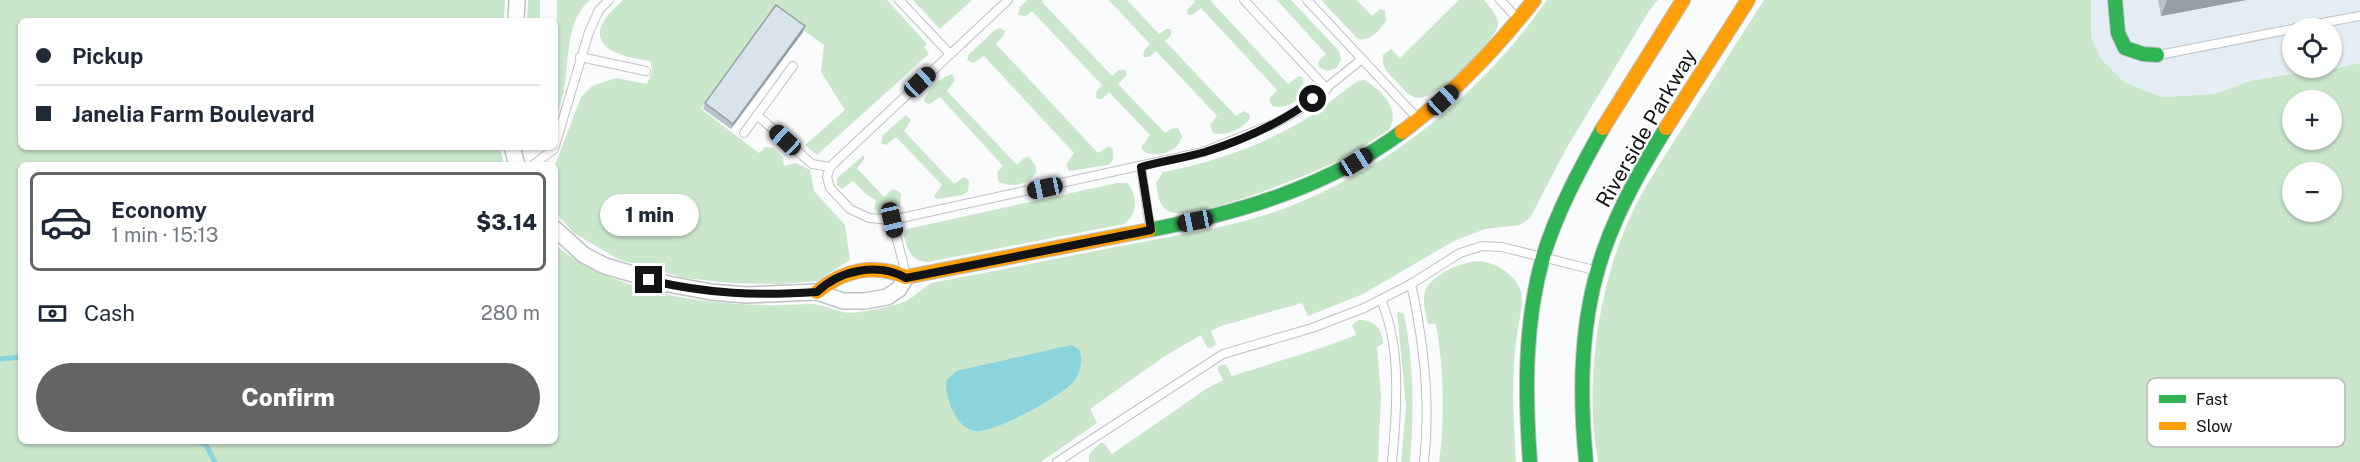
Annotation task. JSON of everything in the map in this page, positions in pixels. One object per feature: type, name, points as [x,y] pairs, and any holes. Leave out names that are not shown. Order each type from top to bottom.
[{"type":"main road","points":[[817,292],[840,275],[885,269],[906,278],[1252,208],[1306,187],[1356,162],[1419,120],[1465,81],[1519,21],[1534,0]]},
{"type":"main road","name":"Riverside Parkway","points":[[1530,462],[1528,356],[1532,311],[1544,256],[1559,214],[1581,165],[1683,0]]},
{"type":"main road","name":"Riverside Parkway","points":[[1586,462],[1580,412],[1580,383],[1587,319],[1598,270],[1621,208],[1649,157],[1748,0]]},
{"type":"main road","points":[[2115,0],[2117,32],[2126,50],[2133,54],[2157,55]]},
{"type":"street","points":[[516,18],[517,0]]},
{"type":"street","points":[[558,232],[584,255],[605,266],[668,284],[711,292],[747,295],[817,292],[843,301],[865,301],[887,297],[899,289],[906,278]]},
{"type":"lane","points":[[558,135],[580,57],[599,10],[609,0]]},
{"type":"lane","points":[[899,0],[950,54]]},
{"type":"lane","points":[[1008,0],[830,167],[826,177],[830,188],[850,209],[869,218],[892,220],[1203,152],[1233,142],[1283,119],[1327,89],[1362,59]]},
{"type":"lane","points":[[1244,0],[1327,89]]},
{"type":"lane","points":[[1307,0],[1419,120]]},
{"type":"lane","points":[[1500,0],[1519,21]]},
{"type":"lane","points":[[2342,20],[2360,16]]},
{"type":"lane","points":[[2157,55],[2282,31]]},
{"type":"lane","points":[[580,57],[646,71]]},
{"type":"lane","points":[[744,133],[793,66]]},
{"type":"lane","points":[[757,115],[812,164],[830,167]]},
{"type":"lane","points":[[537,162],[553,150]]},
{"type":"lane","points":[[1141,167],[1151,230]]},
{"type":"lane","points":[[892,220],[906,278]]},
{"type":"lane","points":[[1057,462],[1070,459],[1223,354],[1312,328],[1382,301],[1460,253],[1482,246],[1502,247],[1598,270]]},
{"type":"lane","points":[[1411,284],[1425,359],[1427,435],[1424,462]]},
{"type":"lane","points":[[1382,301],[1392,334],[1396,400],[1392,462]]},
{"type":"shaded area","points":[[2091,0],[2360,0],[2360,63],[2342,67],[2342,18],[2282,18],[2282,76],[2251,81],[2215,94],[2162,97],[2124,82],[2101,60],[2091,37]]},
{"type":"green space","points":[[0,0],[505,0],[504,18],[18,18],[18,150],[501,150],[503,162],[18,162],[18,444],[558,444],[558,247],[602,273],[653,291],[680,297],[735,304],[812,304],[848,313],[896,305],[931,283],[1211,229],[1283,209],[1361,172],[1397,150],[1431,124],[1493,67],[1547,0],[1658,0],[1649,11],[1566,149],[1530,218],[1520,225],[1485,229],[1454,241],[1363,294],[1308,316],[1302,303],[1221,326],[1211,331],[1216,344],[1211,348],[1207,347],[1201,335],[1165,356],[1090,409],[1097,423],[1041,462],[0,462]]},
{"type":"green space","points":[[528,0],[540,0],[540,18],[527,18]]},
{"type":"green space","points":[[557,0],[590,0],[582,8],[573,27],[558,114],[558,18]]},
{"type":"green space","points":[[623,0],[887,0],[927,44],[924,47],[929,54],[817,155],[805,145],[845,110],[821,72],[824,45],[775,10],[701,109],[759,153],[765,147],[774,148],[783,158],[784,166],[796,163],[810,170],[814,191],[845,225],[850,260],[817,281],[781,284],[732,283],[684,278],[618,259],[574,233],[558,215],[558,162],[556,162],[581,97],[592,86],[616,78],[647,84],[652,71],[651,61],[618,54],[604,45],[600,38],[600,30]]},
{"type":"green space","points":[[913,0],[972,0],[940,29]]},
{"type":"green space","points":[[1027,0],[1043,0],[1042,2],[1112,76],[1119,70],[1126,70],[1127,75],[1118,84],[1165,133],[1178,128],[1182,136],[1176,147],[1158,154],[1151,154],[1141,148],[1150,135],[1109,92],[1102,99],[1097,99],[1096,92],[1102,85],[1032,11],[1026,16],[1018,15],[1020,7]]},
{"type":"green space","points":[[1109,0],[1127,0],[1159,34],[1166,29],[1171,29],[1171,35],[1165,41],[1236,116],[1244,111],[1249,114],[1250,118],[1247,122],[1228,133],[1213,133],[1210,125],[1217,116],[1156,51],[1149,57],[1143,57],[1144,51],[1150,44]]},
{"type":"green space","points":[[1194,0],[1210,0],[1288,84],[1299,76],[1302,77],[1303,90],[1296,100],[1285,106],[1272,106],[1269,99],[1277,90],[1201,8],[1192,15],[1187,14]]},
{"type":"green space","points":[[1277,0],[1291,0],[1339,51],[1341,59],[1337,68],[1327,71],[1319,67],[1318,62],[1326,54]]},
{"type":"green space","points":[[1321,0],[1357,0],[1372,16],[1380,9],[1385,10],[1386,21],[1371,37],[1358,39]]},
{"type":"green space","points":[[1459,0],[1484,0],[1497,17],[1498,24],[1495,32],[1488,43],[1452,80],[1428,96],[1419,98],[1412,96],[1387,71],[1383,63],[1383,55],[1391,49],[1400,58]]},
{"type":"green space","points":[[1764,0],[2091,0],[2091,37],[2101,59],[2124,82],[2162,97],[2215,94],[2250,81],[2282,76],[2282,78],[2342,78],[2342,67],[2360,63],[2360,462],[1598,462],[1593,400],[1597,335],[1610,271],[1632,213],[1650,180]]},
{"type":"green space","points":[[1000,28],[1005,31],[1004,35],[996,44],[1098,153],[1109,146],[1113,149],[1113,160],[1108,165],[1069,171],[1066,165],[1074,153],[984,56],[973,63],[967,60],[969,54]]},
{"type":"green space","points":[[952,74],[955,80],[947,91],[1017,165],[1024,158],[1029,157],[1036,166],[1036,173],[1033,177],[1024,183],[1014,185],[999,182],[997,173],[1003,166],[940,97],[930,104],[924,102],[934,85]]},
{"type":"green space","points":[[1365,80],[1388,101],[1393,115],[1392,122],[1389,130],[1354,152],[1307,174],[1226,204],[1181,213],[1168,211],[1162,206],[1156,183],[1163,172],[1225,156],[1265,141],[1303,121],[1358,81]]},
{"type":"green space","points":[[906,115],[911,120],[904,131],[954,184],[964,177],[969,180],[968,191],[963,195],[937,199],[934,196],[942,185],[896,137],[886,145],[881,143],[883,135]]},
{"type":"green space","points":[[864,155],[864,160],[857,168],[884,197],[893,189],[901,194],[900,206],[893,211],[878,214],[874,208],[876,200],[867,195],[853,181],[842,189],[837,185],[837,178]]},
{"type":"green space","points":[[1117,183],[1128,183],[1135,199],[1132,215],[1124,224],[928,262],[914,257],[908,250],[905,240],[904,235],[907,229]]},
{"type":"green space","points":[[1478,261],[1507,272],[1516,282],[1522,296],[1514,378],[1513,412],[1516,462],[1439,462],[1443,410],[1441,358],[1436,324],[1427,322],[1424,296],[1433,280],[1447,270]]},
{"type":"green space","points":[[1397,311],[1404,314],[1411,369],[1410,462],[1401,462],[1406,407]]},
{"type":"green space","points":[[1359,320],[1369,321],[1377,326],[1383,339],[1383,344],[1377,347],[1381,395],[1378,462],[1089,462],[1089,454],[1100,443],[1104,443],[1112,454],[1206,389],[1223,380],[1218,370],[1219,366],[1226,364],[1232,376],[1321,348],[1356,335],[1352,325]]},
{"type":"water","points":[[1071,345],[1079,349],[1081,356],[1077,376],[1068,387],[1043,404],[1011,421],[983,431],[968,429],[957,418],[946,388],[946,381],[956,371]]},
{"type":"building","points":[[776,5],[805,26],[733,124],[705,103]]},
{"type":"waterway","points":[[0,359],[18,357]]},
{"type":"waterway","points":[[204,444],[215,462]]},
{"type":"traffic: fast","points":[[2115,0],[2118,33],[2125,48],[2143,54],[2157,55]]},
{"type":"traffic: fast","points":[[1530,462],[1527,384],[1529,333],[1537,282],[1543,257],[1562,207],[1603,128]]},
{"type":"traffic: fast","points":[[1586,462],[1582,408],[1583,355],[1596,276],[1610,234],[1624,203],[1666,128]]},
{"type":"traffic: fast","points":[[1149,230],[1249,206],[1313,183],[1373,151],[1402,132]]},
{"type":"traffic: slow","points":[[1402,132],[1439,102],[1472,70],[1534,0]]},
{"type":"traffic: slow","points":[[1603,128],[1683,0]]},
{"type":"traffic: slow","points":[[1666,128],[1748,0]]},
{"type":"traffic: slow","points":[[817,292],[837,278],[859,271],[882,270],[906,277],[1149,230]]},
{"type":"route","points":[[649,280],[711,292],[747,295],[817,292],[840,275],[885,269],[906,278],[1151,230],[1141,167],[1233,142],[1276,123],[1313,99]]}]
